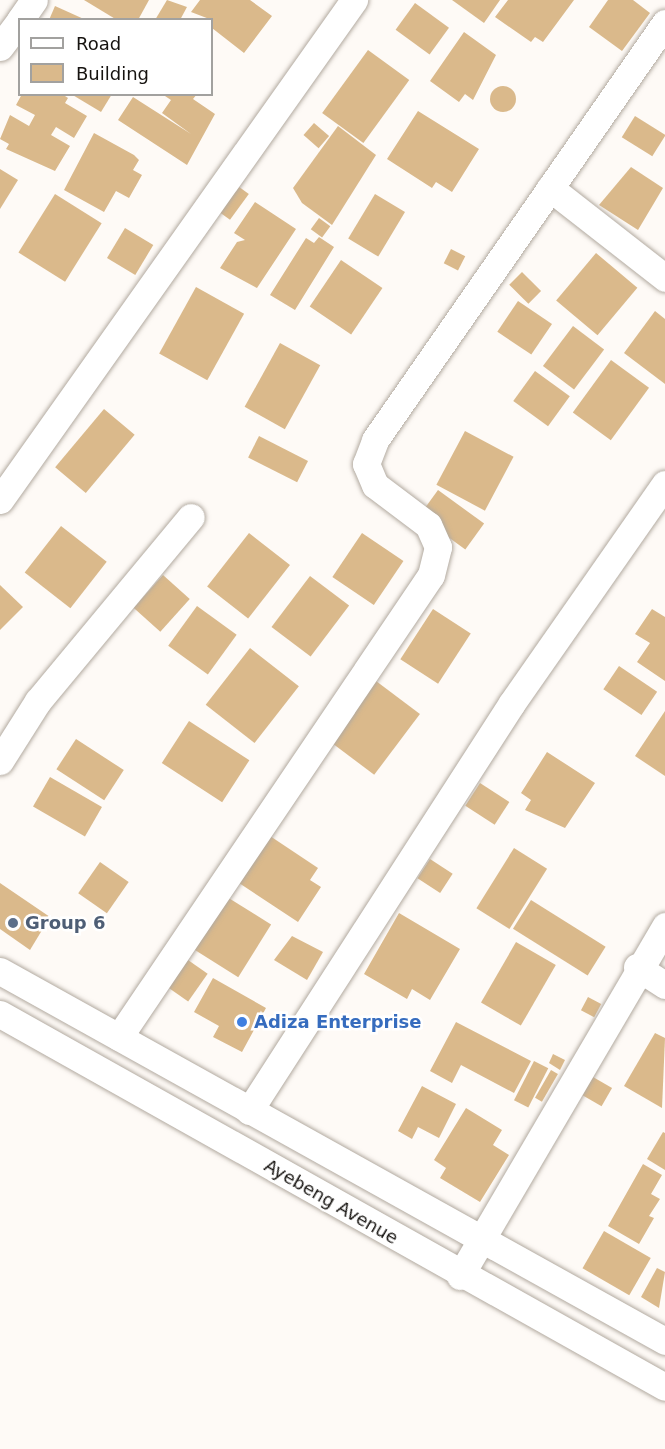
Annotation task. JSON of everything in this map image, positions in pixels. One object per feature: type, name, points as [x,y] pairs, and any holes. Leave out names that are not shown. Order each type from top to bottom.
[{"type":"street","points":[[21,18],[34,0]]},
{"type":"street","points":[[0,500],[354,0]]},
{"type":"street","points":[[0,47],[18,23]]},
{"type":"street","points":[[119,1037],[431,575],[438,547],[428,525],[375,485],[366,464],[375,440],[665,23]]},
{"type":"street","points":[[550,188],[665,278]]},
{"type":"street","points":[[249,1112],[512,703],[665,484]]},
{"type":"street","points":[[0,761],[38,701],[191,517]]},
{"type":"street","points":[[460,1276],[637,967],[665,926]]},
{"type":"street","points":[[637,967],[665,985]]},
{"type":"street","name":"Ayebeng Avenue","points":[[0,970],[479,1242],[665,1341]]},
{"type":"street","name":"Ayebeng Avenue","points":[[0,1014],[460,1276],[665,1387]]},
{"type":"building","points":[[84,0],[149,0],[139,18],[114,18]]},
{"type":"building","points":[[167,0],[187,7],[181,18],[156,18]]},
{"type":"building","points":[[200,0],[250,0],[272,16],[244,53],[213,29],[213,18],[191,12]]},
{"type":"building","points":[[452,0],[500,0],[484,23]]},
{"type":"building","points":[[508,0],[574,0],[543,42],[535,37],[531,42],[495,17]]},
{"type":"building","points":[[608,0],[633,0],[650,13],[622,51],[589,27]]},
{"type":"building","points":[[415,3],[449,28],[430,54],[396,30]]},
{"type":"building","points":[[55,6],[82,18],[50,18]]},
{"type":"building","points":[[464,32],[496,55],[473,100],[465,94],[459,102],[430,81]]},
{"type":"building","points":[[368,50],[409,80],[363,143],[322,113]]},
{"type":"building","points":[[503,86],[512,90],[516,99],[512,108],[503,112],[494,108],[490,99],[494,90]]},
{"type":"building","points":[[21,96],[65,96],[68,98],[65,103],[87,116],[74,138],[56,127],[51,135],[70,146],[55,171],[6,149],[9,144],[0,139],[10,115],[29,126],[35,115],[16,105]]},
{"type":"building","points":[[74,96],[111,96],[101,112]]},
{"type":"building","points":[[165,96],[195,96],[193,99],[215,114],[187,165],[118,120],[133,97],[191,134],[162,113],[171,100]]},
{"type":"building","points":[[418,111],[479,149],[452,192],[436,182],[432,188],[387,159]]},
{"type":"building","points":[[635,116],[665,135],[652,156],[622,137]]},
{"type":"building","points":[[314,123],[329,136],[319,148],[304,135]]},
{"type":"building","points":[[338,126],[376,155],[332,225],[302,203],[293,188]]},
{"type":"building","points":[[94,133],[134,155],[139,160],[133,170],[142,175],[129,198],[116,191],[104,212],[64,190]]},
{"type":"building","points":[[631,167],[663,188],[638,230],[599,205]]},
{"type":"building","points":[[0,169],[18,180],[0,209]]},
{"type":"building","points":[[231,181],[249,194],[230,220],[212,207]]},
{"type":"building","points":[[55,194],[102,223],[65,282],[18,253]]},
{"type":"building","points":[[375,194],[405,212],[378,257],[348,239]]},
{"type":"building","points":[[255,202],[296,229],[257,288],[220,268],[237,242],[245,240],[234,233]]},
{"type":"building","points":[[319,218],[330,226],[322,238],[311,229]]},
{"type":"building","points":[[125,228],[153,245],[135,275],[107,258]]},
{"type":"building","points":[[319,237],[334,247],[295,310],[270,295],[306,238],[314,243]]},
{"type":"building","points":[[451,249],[465,256],[458,271],[444,263]]},
{"type":"building","points":[[596,253],[637,288],[598,335],[556,300]]},
{"type":"building","points":[[341,260],[382,288],[351,334],[310,306]]},
{"type":"building","points":[[522,272],[541,291],[528,304],[509,285]]},
{"type":"building","points":[[196,287],[244,314],[207,380],[159,353]]},
{"type":"building","points":[[518,301],[552,324],[531,355],[497,332]]},
{"type":"building","points":[[655,311],[665,319],[665,384],[624,353]]},
{"type":"building","points":[[573,326],[604,349],[574,389],[543,366]]},
{"type":"building","points":[[280,343],[320,365],[285,429],[245,407]]},
{"type":"building","points":[[611,360],[649,388],[611,440],[573,413]]},
{"type":"building","points":[[535,371],[570,396],[548,426],[513,401]]},
{"type":"building","points":[[104,409],[135,435],[86,493],[55,467]]},
{"type":"building","points":[[465,431],[514,457],[485,511],[436,485]]},
{"type":"building","points":[[259,436],[308,461],[297,482],[248,457]]},
{"type":"building","points":[[438,490],[484,524],[465,549],[419,516]]},
{"type":"building","points":[[61,526],[107,562],[70,608],[25,572]]},
{"type":"building","points":[[249,533],[290,565],[248,619],[207,587]]},
{"type":"building","points":[[362,533],[403,561],[374,605],[332,577]]},
{"type":"building","points":[[163,575],[190,599],[160,632],[134,608]]},
{"type":"building","points":[[310,576],[349,605],[311,657],[271,627]]},
{"type":"building","points":[[0,585],[23,607],[0,630]]},
{"type":"building","points":[[197,606],[237,635],[208,674],[168,646]]},
{"type":"building","points":[[433,609],[471,634],[438,684],[400,659]]},
{"type":"building","points":[[652,609],[665,617],[665,681],[637,662],[650,643],[635,634]]},
{"type":"building","points":[[250,648],[299,686],[255,743],[206,705]]},
{"type":"building","points":[[619,666],[657,692],[641,715],[603,689]]},
{"type":"building","points":[[376,681],[420,714],[374,775],[330,742]]},
{"type":"building","points":[[665,711],[665,776],[635,756]]},
{"type":"building","points":[[189,721],[249,760],[222,802],[162,763]]},
{"type":"building","points":[[76,739],[124,770],[104,800],[56,769]]},
{"type":"building","points":[[547,752],[595,783],[565,828],[525,810],[531,800],[521,793]]},
{"type":"building","points":[[50,777],[102,807],[85,836],[33,806]]},
{"type":"building","points":[[480,783],[509,802],[495,825],[465,806]]},
{"type":"building","points":[[267,834],[318,868],[310,880],[321,887],[298,922],[236,881]]},
{"type":"building","points":[[514,848],[547,869],[509,929],[476,908]]},
{"type":"building","points":[[430,859],[453,874],[440,893],[417,878]]},
{"type":"building","points":[[100,862],[129,882],[107,913],[78,893]]},
{"type":"building","points":[[0,883],[50,917],[30,950],[0,929]]},
{"type":"building","points":[[227,897],[271,925],[238,977],[194,950]]},
{"type":"building","points":[[531,900],[606,947],[588,975],[513,929]]},
{"type":"building","points":[[399,913],[460,949],[430,1000],[412,989],[407,999],[364,974]]},
{"type":"building","points":[[292,936],[323,952],[307,980],[274,960]]},
{"type":"building","points":[[516,942],[556,965],[521,1026],[481,1003]]},
{"type":"building","points":[[188,960],[208,974],[188,1002],[168,988]]},
{"type":"building","points":[[213,978],[266,1008],[242,1052],[213,1037],[219,1026],[194,1012]]},
{"type":"building","points":[[588,997],[601,1004],[594,1017],[581,1010]]},
{"type":"building","points":[[456,1022],[531,1061],[514,1093],[461,1065],[452,1083],[430,1071]]},
{"type":"building","points":[[655,1033],[665,1038],[662,1108],[624,1086]]},
{"type":"building","points":[[553,1054],[565,1060],[560,1070],[549,1063]]},
{"type":"building","points":[[534,1061],[548,1068],[528,1107],[514,1100]]},
{"type":"building","points":[[551,1070],[558,1074],[542,1102],[535,1098]]},
{"type":"building","points":[[593,1077],[612,1088],[602,1106],[582,1095]]},
{"type":"building","points":[[422,1086],[456,1104],[439,1138],[418,1127],[412,1139],[398,1131]]},
{"type":"building","points":[[466,1108],[502,1130],[493,1145],[509,1155],[480,1202],[440,1178],[446,1168],[434,1160]]},
{"type":"building","points":[[663,1132],[665,1133],[665,1170],[647,1159]]},
{"type":"building","points":[[643,1164],[662,1175],[651,1194],[660,1199],[649,1216],[654,1218],[639,1244],[608,1226]]},
{"type":"building","points":[[604,1231],[651,1258],[629,1295],[582,1268]]},
{"type":"building","points":[[657,1268],[665,1272],[659,1308],[641,1297]]},
{"type":"place","name":"Group 6","points":[[13,923]]},
{"type":"place","name":"Adiza Enterprise","points":[[242,1022]]}]
